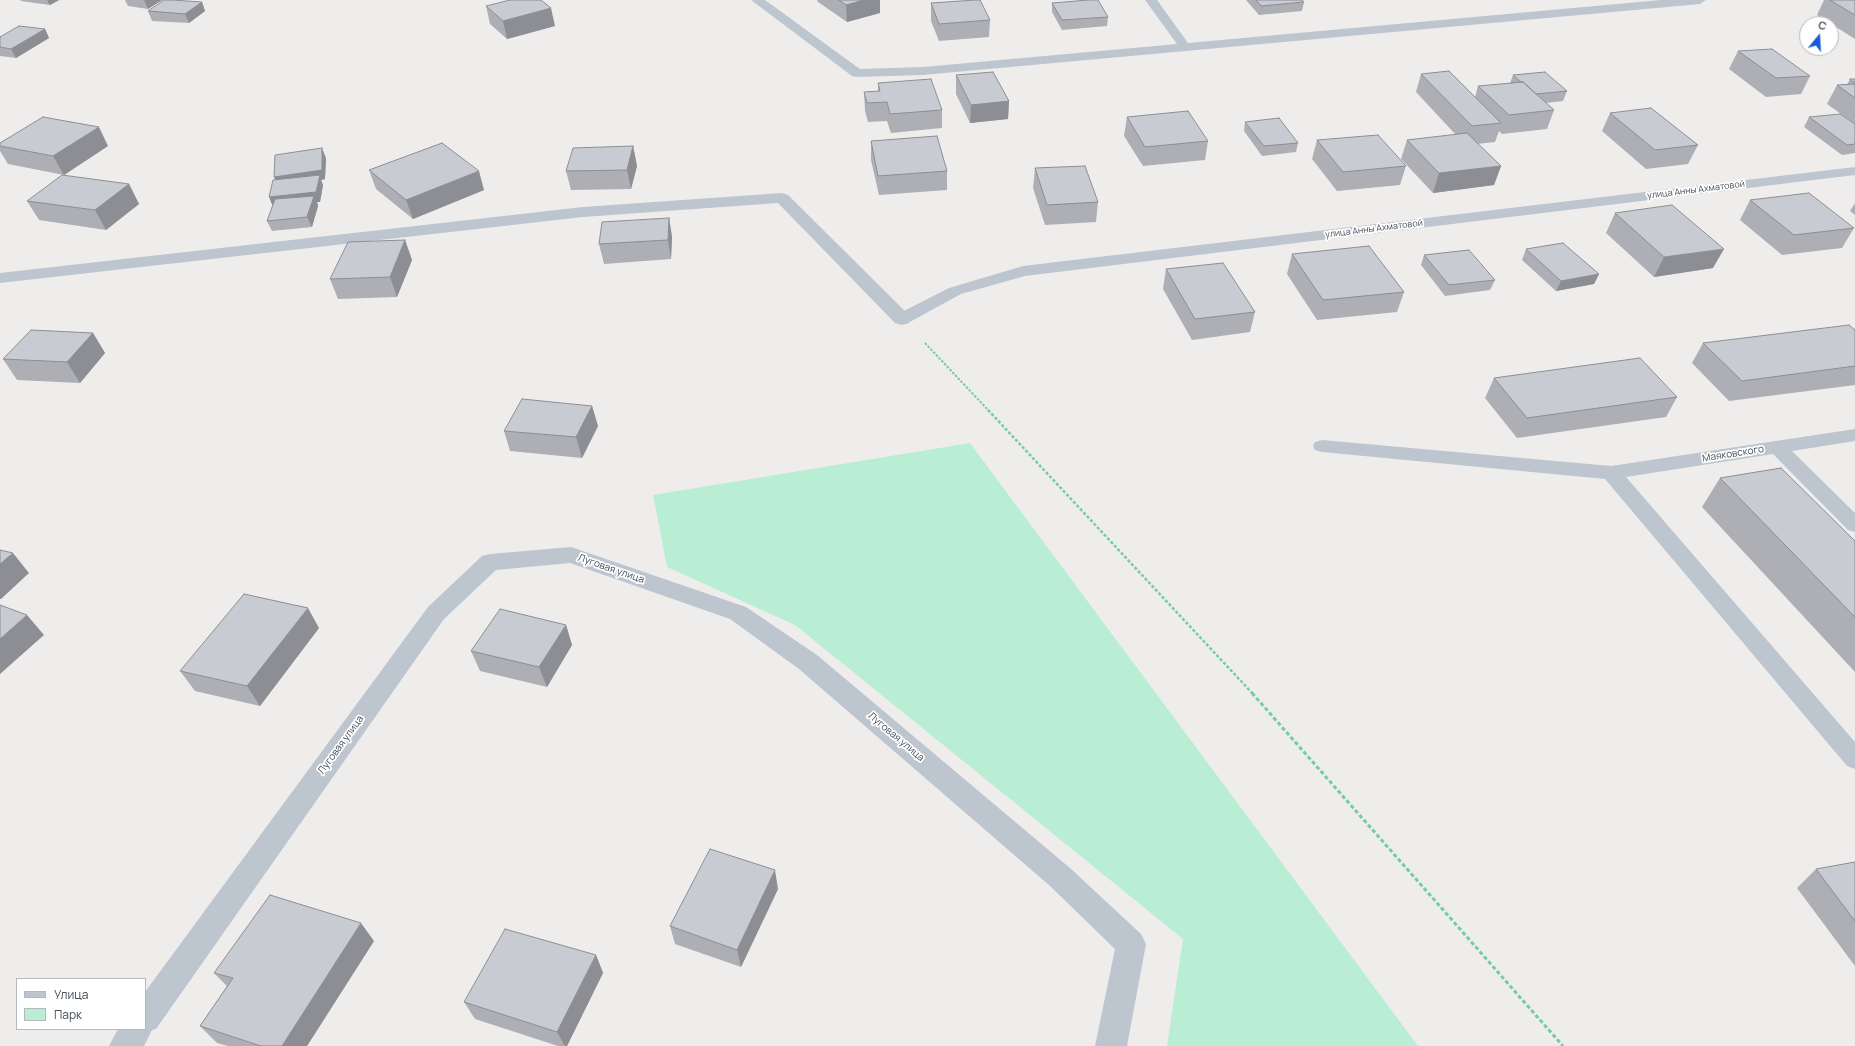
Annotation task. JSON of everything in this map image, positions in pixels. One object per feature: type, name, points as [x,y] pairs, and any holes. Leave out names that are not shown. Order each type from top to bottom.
[{"type":"street","points":[[0,278],[583,212],[782,198],[902,319]]},
{"type":"street","name":"Луговая улица","points":[[146,1017],[436,613],[490,562],[571,555],[738,613],[808,662],[1060,877],[1131,944],[1111,1046]]},
{"type":"street","points":[[125,1046],[136,1030]]},
{"type":"lane","points":[[757,0],[857,72],[923,71],[1700,0]]},
{"type":"lane","points":[[1151,0],[1186,47]]},
{"type":"lane","name":"улица Анны Ахматовой","points":[[902,319],[956,291],[1023,271],[1855,171]]},
{"type":"lane","name":"Маяковского","points":[[1322,446],[1611,473],[1855,435]]},
{"type":"lane","points":[[1777,447],[1855,525]]},
{"type":"lane","points":[[1611,473],[1855,759]]},
{"type":"path","points":[[902,319],[1235,674],[1563,1046]]},
{"type":"green space","points":[[970,443],[1418,1046],[1167,1046],[1183,939],[795,625],[667,567],[653,495]]},
{"type":"building","points":[[164,0],[202,2],[185,14],[148,11]]},
{"type":"building","points":[[510,0],[541,0],[551,8],[503,21],[486,6]]},
{"type":"building","points":[[839,0],[864,0],[846,5]]},
{"type":"building","points":[[980,0],[990,20],[939,24],[931,3]]},
{"type":"building","points":[[1098,0],[1108,17],[1062,20],[1052,3]]},
{"type":"building","points":[[1256,0],[1302,0],[1304,2],[1261,6]]},
{"type":"building","points":[[1830,0],[1855,0],[1855,15]]},
{"type":"building","points":[[19,26],[45,29],[11,49],[0,47],[0,37]]},
{"type":"building","points":[[1772,49],[1810,76],[1776,78],[1738,51]]},
{"type":"building","points":[[1449,71],[1501,123],[1472,126],[1421,74]]},
{"type":"building","points":[[993,72],[1009,101],[971,105],[956,75]]},
{"type":"building","points":[[1545,72],[1567,91],[1536,94],[1513,75]]},
{"type":"building","points":[[931,79],[942,110],[890,114],[887,102],[867,103],[864,92],[880,91],[878,83]]},
{"type":"building","points":[[1523,82],[1554,110],[1509,115],[1478,86]]},
{"type":"building","points":[[1855,84],[1855,98],[1837,85]]},
{"type":"building","points":[[1651,108],[1698,145],[1655,150],[1610,113]]},
{"type":"building","points":[[1188,111],[1208,141],[1145,147],[1127,117]]},
{"type":"building","points":[[1840,114],[1855,124],[1855,144],[1847,145],[1809,117]]},
{"type":"building","points":[[43,117],[99,127],[53,156],[0,146],[0,143]]},
{"type":"building","points":[[1279,118],[1298,143],[1264,146],[1245,122]]},
{"type":"building","points":[[1467,133],[1501,166],[1439,173],[1407,140]]},
{"type":"building","points":[[1378,135],[1406,166],[1343,172],[1317,140]]},
{"type":"building","points":[[937,136],[947,171],[878,176],[871,141]]},
{"type":"building","points":[[442,143],[479,171],[406,200],[369,170]]},
{"type":"building","points":[[633,146],[627,170],[566,171],[573,148]]},
{"type":"building","points":[[322,148],[322,170],[274,177],[275,155]]},
{"type":"building","points":[[1085,166],[1098,202],[1047,205],[1035,168]]},
{"type":"building","points":[[62,175],[129,184],[95,210],[27,201]]},
{"type":"building","points":[[320,175],[316,192],[269,197],[273,180]]},
{"type":"building","points":[[1809,193],[1854,228],[1794,235],[1750,200]]},
{"type":"building","points":[[314,196],[307,217],[267,221],[275,199]]},
{"type":"building","points":[[1672,205],[1724,249],[1664,257],[1615,213]]},
{"type":"building","points":[[669,218],[668,240],[599,244],[602,222]]},
{"type":"building","points":[[405,240],[390,277],[330,279],[348,242]]},
{"type":"building","points":[[1563,243],[1599,274],[1561,281],[1526,249]]},
{"type":"building","points":[[1369,246],[1404,292],[1323,300],[1292,254]]},
{"type":"building","points":[[1469,250],[1495,280],[1449,285],[1424,255]]},
{"type":"building","points":[[1223,263],[1255,312],[1195,319],[1166,269]]},
{"type":"building","points":[[1849,325],[1855,330],[1855,366],[1742,381],[1703,343]]},
{"type":"building","points":[[31,330],[93,333],[67,362],[3,359]]},
{"type":"building","points":[[1640,358],[1677,397],[1527,418],[1494,378]]},
{"type":"building","points":[[522,399],[592,406],[576,437],[504,431]]},
{"type":"building","points":[[1781,468],[1855,541],[1855,617],[1720,478]]},
{"type":"building","points":[[0,550],[13,553],[0,564]]},
{"type":"building","points":[[244,594],[308,608],[247,686],[180,671]]},
{"type":"building","points":[[0,605],[27,615],[0,639]]},
{"type":"building","points":[[500,609],[566,625],[539,667],[471,651]]},
{"type":"building","points":[[710,849],[775,870],[737,950],[670,926]]},
{"type":"building","points":[[1855,862],[1855,921],[1816,869]]},
{"type":"building","points":[[270,895],[361,923],[282,1046],[261,1046],[200,1026],[233,978],[214,973]]},
{"type":"building","points":[[505,929],[596,955],[557,1032],[464,1002]]}]
